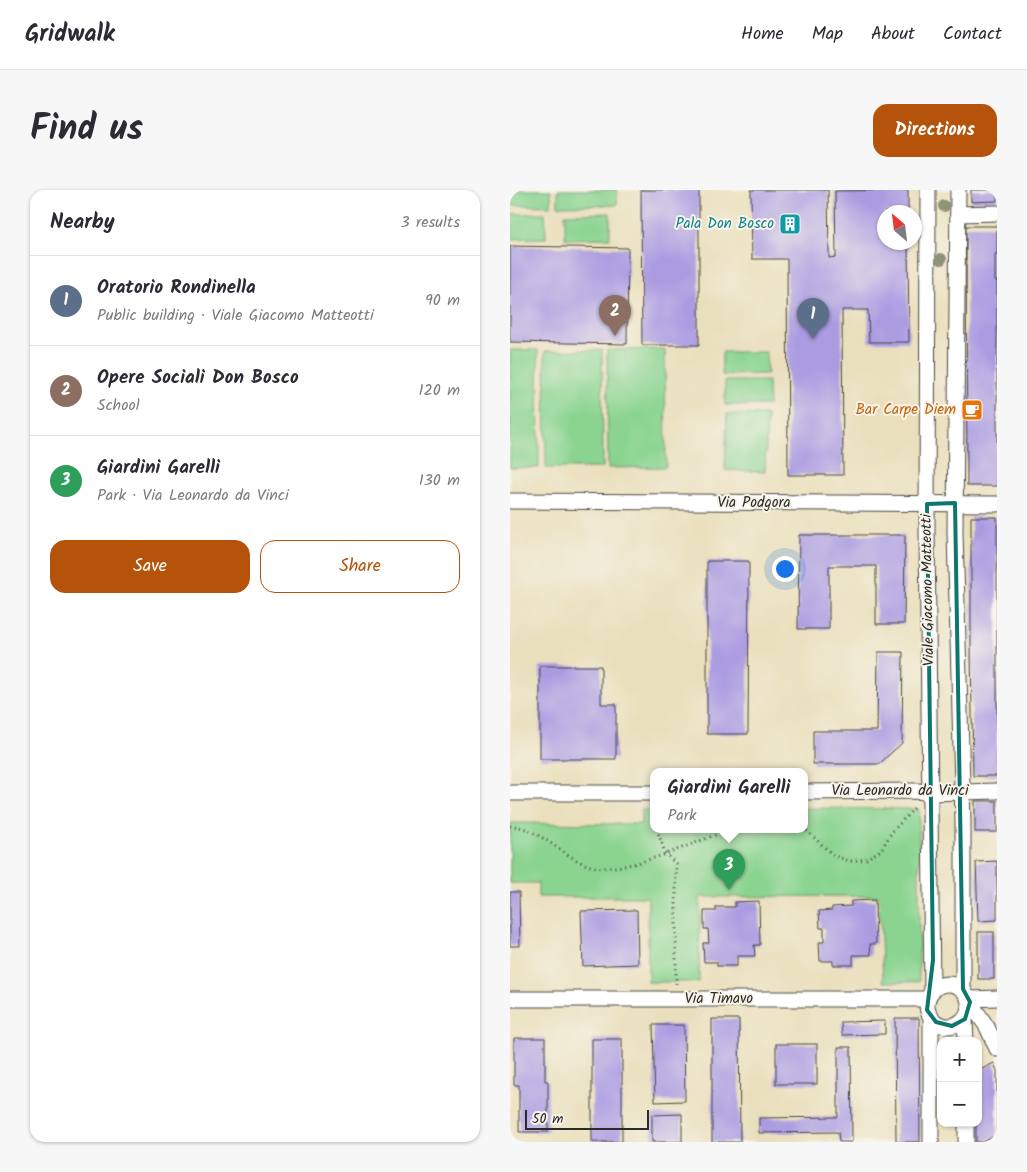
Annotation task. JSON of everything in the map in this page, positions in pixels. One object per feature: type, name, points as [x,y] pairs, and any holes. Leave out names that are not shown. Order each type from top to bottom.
[{"type":"street","name":"Viale Giacomo Matteotti","points":[[928,190],[924,798],[930,995],[927,1010],[931,1017],[931,1142]]},
{"type":"street","name":"Viale Giacomo Matteotti","points":[[958,190],[955,503],[968,1012],[964,1019],[966,1037]]},
{"type":"street","points":[[958,214],[997,213]]},
{"type":"street","name":"Via Podgora","points":[[510,501],[997,504]]},
{"type":"street","name":"Via Leonardo da Vinci","points":[[808,792],[918,790],[924,798],[961,792],[997,791]]},
{"type":"street","points":[[510,793],[650,799]]},
{"type":"street","points":[[930,995],[939,985],[946,983],[957,984],[987,1027],[997,1049]]},
{"type":"street","name":"Via Timavo","points":[[512,999],[930,995]]},
{"type":"street","points":[[967,997],[997,998]]},
{"type":"street","points":[[931,1017],[944,1026],[952,1026],[964,1019]]},
{"type":"street","points":[[966,1127],[966,1142]]},
{"type":"path","points":[[808,832],[834,856],[850,861],[866,859],[880,850],[892,832],[924,798]]},
{"type":"path","points":[[510,826],[516,826],[540,836],[568,857],[589,866],[611,868],[636,863],[722,833]]},
{"type":"path","points":[[658,833],[665,853],[676,864],[676,984]]},
{"type":"highlighted area","points":[[955,503],[963,989],[970,1002],[965,1019],[952,1026],[936,1022],[927,1010],[933,960],[927,504]]},
{"type":"green space","points":[[510,190],[551,190],[551,206],[510,205]]},
{"type":"green space","points":[[558,190],[617,190],[617,205],[558,206]]},
{"type":"green space","points":[[545,213],[546,238],[510,239],[510,214]]},
{"type":"green space","points":[[610,213],[610,238],[565,239],[565,214]]},
{"type":"green space","points":[[665,349],[666,467],[608,468],[607,350]]},
{"type":"green space","points":[[510,350],[538,350],[539,468],[510,468]]},
{"type":"green space","points":[[602,350],[603,468],[546,468],[545,351]]},
{"type":"green space","points":[[722,352],[766,352],[767,374],[722,375]]},
{"type":"green space","points":[[725,381],[768,381],[769,405],[725,405]]},
{"type":"green space","points":[[727,414],[767,415],[765,472],[725,470]]},
{"type":"green space","points":[[808,808],[919,809],[919,982],[883,982],[879,896],[700,897],[699,982],[648,982],[648,897],[538,897],[538,883],[510,883],[510,823],[641,824],[641,810],[650,810],[650,833],[808,833]]},
{"type":"building","points":[[641,190],[699,190],[699,345],[642,345]]},
{"type":"building","points":[[751,190],[828,190],[829,258],[836,257],[835,191],[908,190],[908,205],[877,205],[877,250],[908,250],[909,342],[869,342],[868,310],[842,310],[843,475],[788,475],[787,259],[752,259]]},
{"type":"building","points":[[971,190],[997,190],[997,201],[971,202]]},
{"type":"building","points":[[966,226],[997,226],[995,281],[997,281],[997,486],[967,486]]},
{"type":"building","points":[[510,246],[628,248],[627,344],[510,342]]},
{"type":"building","points":[[971,517],[997,517],[997,776],[973,776]]},
{"type":"building","points":[[799,535],[905,535],[904,624],[876,624],[876,566],[829,566],[829,629],[798,629]]},
{"type":"building","points":[[707,561],[749,561],[748,734],[707,734]]},
{"type":"building","points":[[878,652],[903,652],[902,743],[879,764],[813,764],[813,731],[877,731]]},
{"type":"building","points":[[540,666],[601,666],[601,704],[616,704],[616,759],[540,759]]},
{"type":"building","points":[[975,801],[997,801],[997,832],[975,832]]},
{"type":"building","points":[[997,861],[997,920],[978,921],[976,862]]},
{"type":"building","points":[[510,892],[519,892],[520,946],[510,946]]},
{"type":"building","points":[[875,900],[876,944],[870,944],[871,955],[853,955],[853,965],[833,965],[833,961],[820,961],[819,942],[824,942],[824,928],[820,928],[819,911],[832,910],[832,907],[851,906],[851,901]]},
{"type":"building","points":[[759,901],[760,945],[754,945],[755,956],[737,956],[737,966],[717,966],[717,962],[704,962],[703,943],[709,943],[708,929],[704,929],[704,911],[716,911],[716,907],[735,907],[735,902]]},
{"type":"building","points":[[637,910],[638,964],[583,966],[581,911]]},
{"type":"building","points":[[978,932],[994,932],[994,979],[978,979]]},
{"type":"building","points":[[895,1018],[919,1018],[920,1142],[896,1142]]},
{"type":"building","points":[[712,1019],[739,1019],[740,1142],[712,1142]]},
{"type":"building","points":[[885,1021],[885,1034],[842,1035],[841,1022]]},
{"type":"building","points":[[653,1025],[684,1025],[685,1101],[655,1102]]},
{"type":"building","points":[[514,1038],[545,1038],[545,1081],[548,1081],[548,1132],[519,1132],[519,1085],[514,1085]]},
{"type":"building","points":[[592,1039],[622,1039],[622,1142],[592,1142]]},
{"type":"building","points":[[776,1044],[817,1044],[817,1084],[776,1084]]},
{"type":"building","points":[[838,1047],[851,1047],[852,1142],[839,1142],[838,1132],[759,1133],[759,1118],[838,1117]]},
{"type":"building","points":[[994,1063],[997,1071],[997,1142],[993,1137],[983,1142],[976,1142],[976,1127],[982,1127],[982,1069]]},
{"type":"building","points":[[682,1114],[682,1142],[652,1142],[652,1115]]},
{"type":"place","name":"Pala Don Bosco","points":[[790,224]]},
{"type":"place","name":"Opere Sociali Don Bosco","points":[[615,336]]},
{"type":"place","name":"Oratorio Rondinella","points":[[813,339]]},
{"type":"place","name":"Bar Carpe Diem","points":[[972,410]]},
{"type":"place","name":"Giardini Garelli","points":[[729,890]]}]
